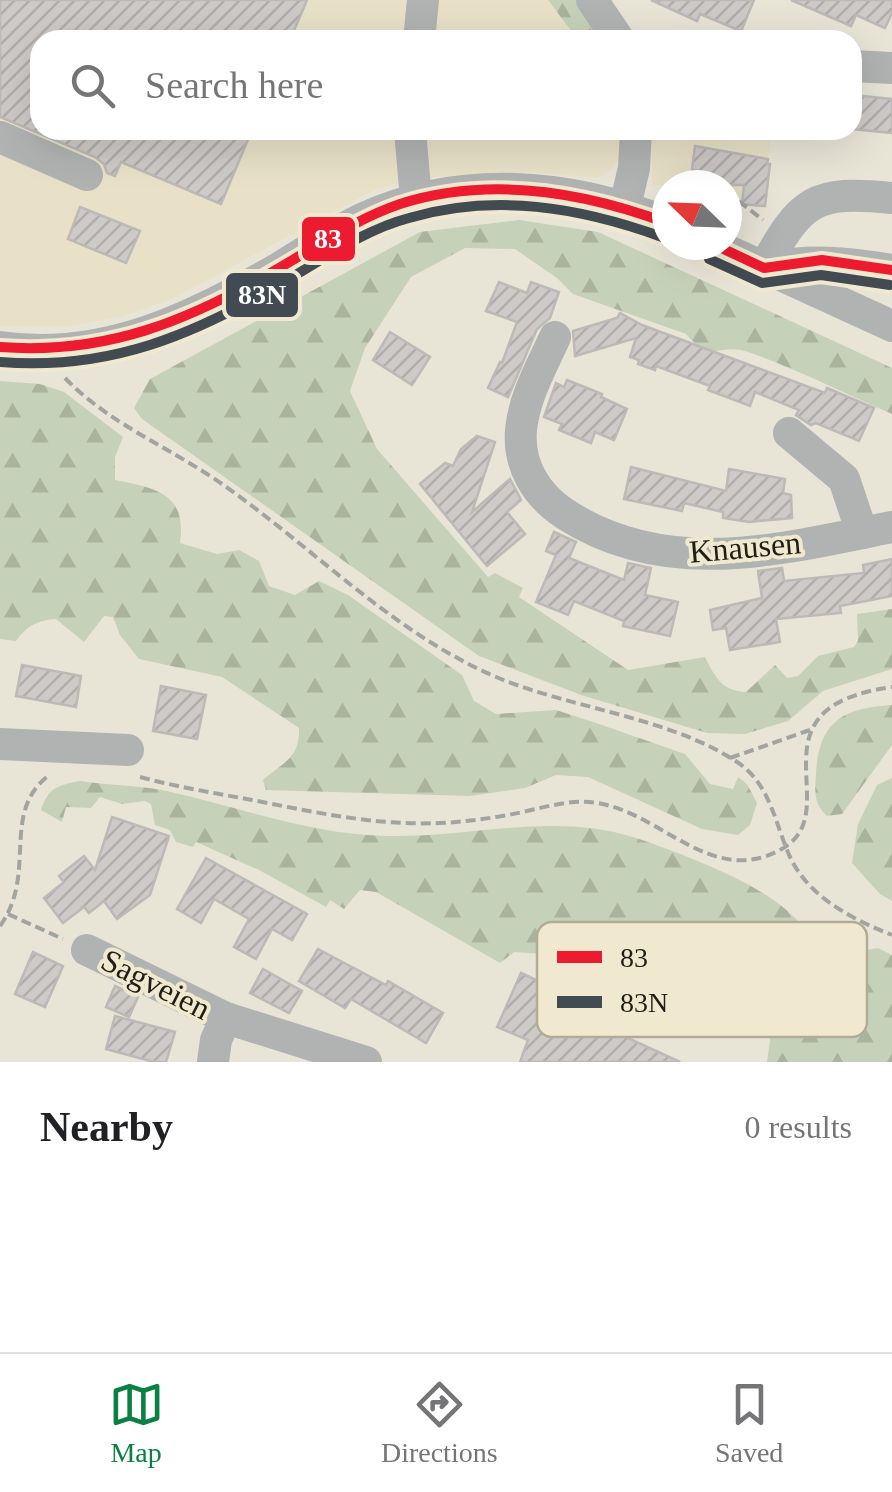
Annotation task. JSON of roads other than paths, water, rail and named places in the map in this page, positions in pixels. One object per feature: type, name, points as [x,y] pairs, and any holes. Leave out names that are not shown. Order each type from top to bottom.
[{"type":"street","points":[[420,30],[423,0]]},
{"type":"street","points":[[592,0],[612,30]]},
{"type":"street","points":[[862,66],[892,68]]},
{"type":"street","points":[[0,137],[88,175]]},
{"type":"street","points":[[411,140],[416,200]]},
{"type":"street","points":[[625,206],[635,140]]},
{"type":"street","points":[[0,347],[79,348],[156,330],[244,288],[362,219],[416,200],[471,190],[529,188],[581,195],[652,217]]},
{"type":"street","points":[[764,268],[783,234],[802,211],[828,197],[856,194],[892,198]]},
{"type":"street","points":[[742,257],[892,326]]},
{"type":"street","points":[[764,268],[822,260],[892,270]]},
{"type":"street","name":"Knausen","points":[[556,337],[524,413],[522,448],[524,465],[537,488],[570,517],[638,547],[690,555],[746,553],[877,530]]},
{"type":"street","points":[[790,432],[844,479],[855,504],[877,530]]},
{"type":"street","points":[[0,744],[129,762]]},
{"type":"street","name":"Sagveien","points":[[88,950],[226,1018],[366,1062]]},
{"type":"street","name":"Sagveien","points":[[213,1062],[216,1040],[226,1018]]}]
